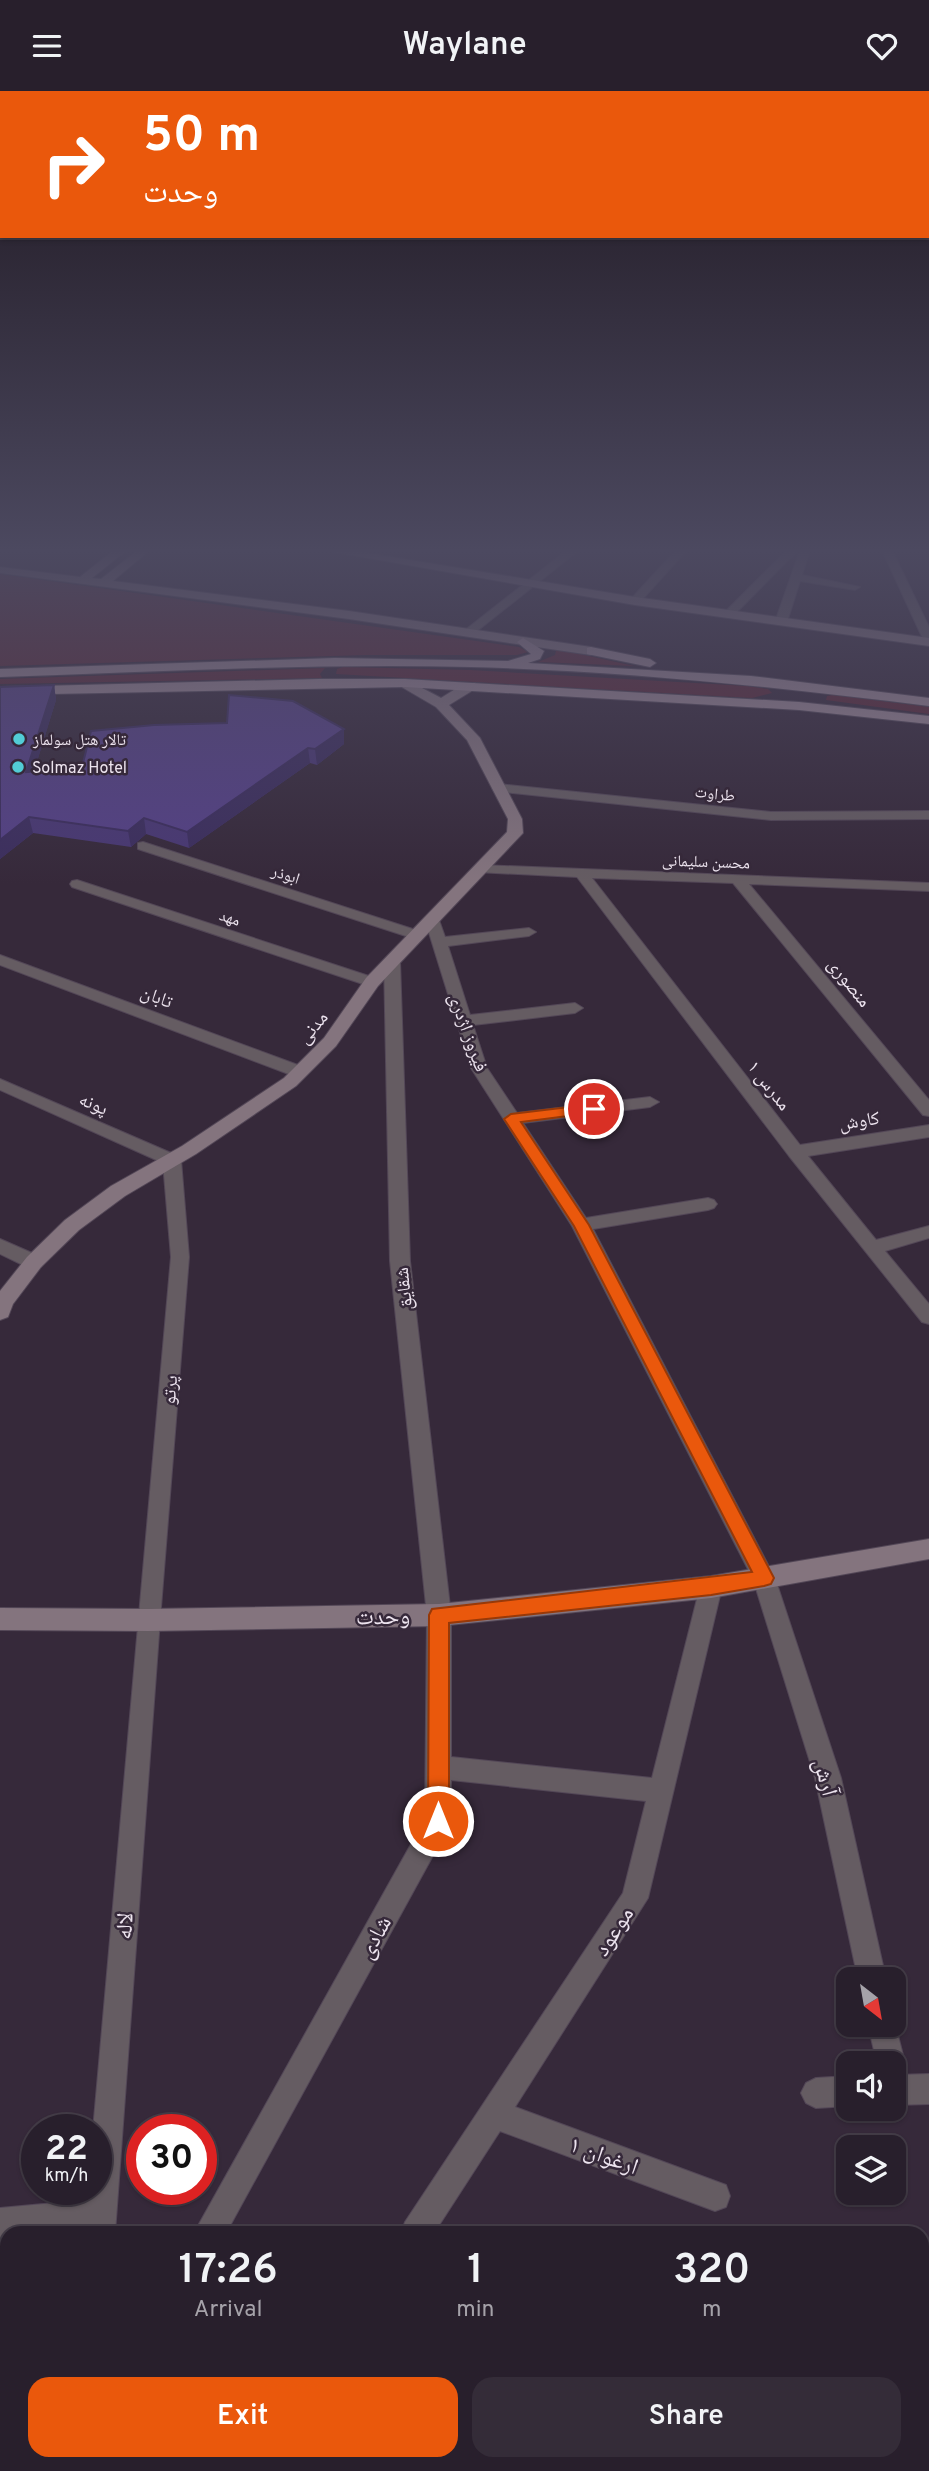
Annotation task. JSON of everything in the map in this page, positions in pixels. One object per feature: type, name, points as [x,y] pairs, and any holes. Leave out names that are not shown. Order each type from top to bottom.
[{"type":"main road","points":[[506,665],[519,661]]},
{"type":"main road","points":[[645,661],[692,675]]},
{"type":"main road","points":[[333,683],[335,662]]},
{"type":"main road","points":[[0,673],[335,662],[506,665],[751,680],[929,702]]},
{"type":"main road","points":[[751,680],[778,691],[775,698],[767,702],[752,703]]},
{"type":"main road","points":[[0,691],[405,683],[825,708],[929,720]]},
{"type":"main road","points":[[823,689],[808,698],[809,702],[825,708]]},
{"type":"street","name":"مدنی","points":[[0,1312],[3,1303],[34,1262],[72,1225],[118,1191],[172,1160],[290,1082],[330,1042],[372,982],[515,833],[514,819],[473,739],[441,704],[405,683]]},
{"type":"street","points":[[441,704],[470,686]]},
{"type":"street","name":"طراوت","points":[[499,788],[771,816],[929,815]]},
{"type":"street","name":"ابوذر","points":[[143,846],[417,936]]},
{"type":"street","name":"محسن سلیمانی","points":[[481,869],[929,887]]},
{"type":"street","name":"مدرس ۱","points":[[582,874],[795,1151],[929,1317]]},
{"type":"street","name":"منصوری","points":[[738,880],[929,1111]]},
{"type":"street","name":"مهد","points":[[77,884],[372,982]]},
{"type":"street","name":"فیروز اژدری","points":[[432,920],[479,1068],[581,1225],[764,1578]]},
{"type":"street","points":[[439,942],[529,932]]},
{"type":"street","name":"تابان","points":[[0,960],[300,1072]]},
{"type":"street","name":"شقایق","points":[[392,961],[400,1261],[439,1615]]},
{"type":"street","points":[[464,1021],[575,1008]]},
{"type":"street","name":"پونه","points":[[0,1084],[172,1160]]},
{"type":"street","points":[[511,1119],[650,1102]]},
{"type":"street","name":"کاوش","points":[[795,1151],[929,1131]]},
{"type":"street","name":"پرتو","points":[[148,1620],[180,1257],[172,1160]]},
{"type":"street","points":[[581,1225],[708,1204]]},
{"type":"street","points":[[872,1248],[929,1232]]},
{"type":"street","points":[[0,1246],[34,1262]]},
{"type":"street","name":"وحدت","points":[[0,1619],[148,1620],[439,1615],[711,1587],[929,1549]]},
{"type":"street","name":"آرش","points":[[764,1578],[828,1778],[869,1967]]},
{"type":"street","name":"موعود","points":[[421,2226],[635,1898],[711,1587]]},
{"type":"street","name":"شادی","points":[[213,2226],[438,1821],[439,1615]]},
{"type":"street","name":"لاله","points":[[101,2224],[148,1620]]},
{"type":"street","points":[[439,1767],[661,1791]]},
{"type":"street","points":[[906,2083],[929,2089]]},
{"type":"street","points":[[816,2092],[836,2091]]},
{"type":"street","name":"ارغوان ۱","points":[[493,2114],[715,2196]]},
{"type":"street","points":[[0,2223],[101,2224]]},
{"type":"shaded area","points":[[0,661],[164,661],[0,666]]},
{"type":"shaded area","points":[[612,661],[634,666],[538,662]]},
{"type":"shaded area","points":[[325,668],[320,674],[322,678],[0,684],[0,679]]},
{"type":"shaded area","points":[[337,669],[470,670],[747,686],[768,689],[772,693],[752,698],[336,674]]},
{"type":"shaded area","points":[[827,696],[929,707],[929,714],[826,700]]},
{"type":"building","points":[[54,685],[26,772],[82,767],[91,731],[154,725],[227,723],[229,695],[293,701],[344,729],[315,749],[308,748],[187,832],[144,818],[128,831],[29,817],[0,840],[0,687]]},
{"type":"place","name":"تالار هتل سولماز","points":[[19,739]]},
{"type":"place","name":"Solmaz Hotel","points":[[18,767]]},
{"type":"route","points":[[438,1821],[439,1615],[711,1587],[764,1578],[581,1225],[511,1119],[594,1109]]}]
